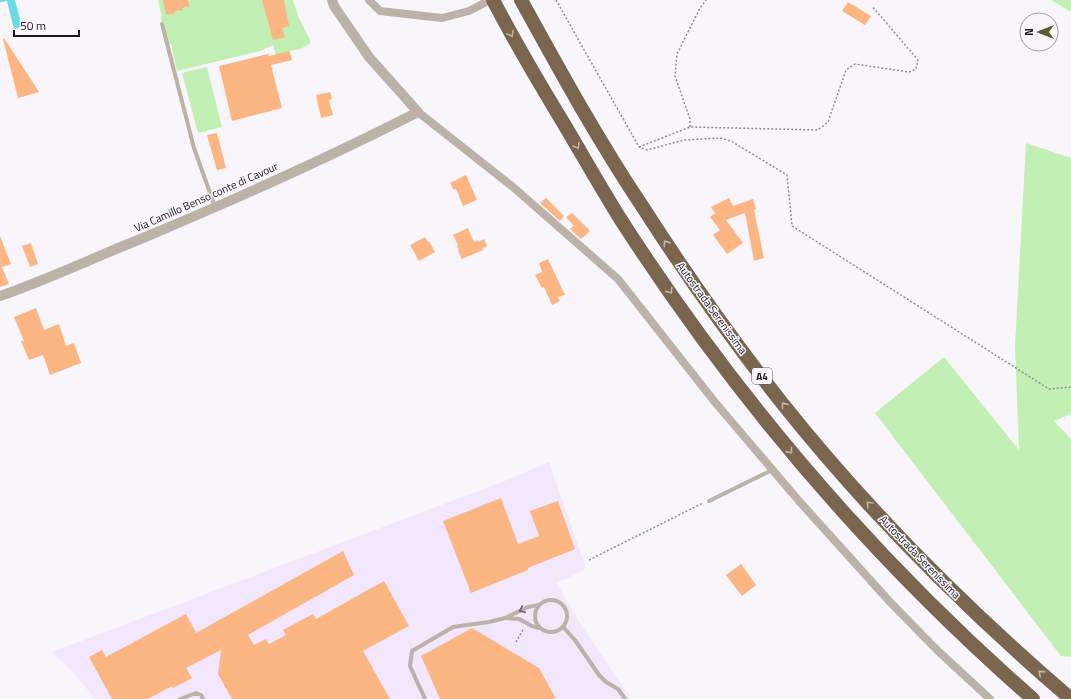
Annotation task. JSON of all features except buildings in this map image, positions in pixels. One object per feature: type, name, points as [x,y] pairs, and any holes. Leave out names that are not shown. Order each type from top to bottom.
[{"type":"highway","name":"A4","points":[[491,0],[621,219],[690,320],[762,416],[801,464],[886,558],[966,639],[1033,699]]},
{"type":"highway","name":"Autostrada Serenissima","points":[[521,0],[642,208],[709,305],[782,403],[863,498],[938,577],[1070,699]]},
{"type":"street","points":[[332,0],[334,6],[369,57],[418,112],[513,187],[618,279],[714,401],[799,501],[890,602],[937,650],[990,699]]},
{"type":"street","points":[[369,0],[380,11],[442,18],[469,11],[491,0]]},
{"type":"street","name":"Via Camillo Benso conte di Cavour","points":[[0,296],[34,284],[215,207],[385,129],[418,112]]},
{"type":"lane","points":[[162,24],[194,148],[215,207]]},
{"type":"lane","points":[[709,501],[772,470]]},
{"type":"lane","points":[[425,699],[410,666],[412,651],[453,627],[489,622],[505,618],[528,607],[553,600],[562,604],[567,613],[567,618],[560,630],[552,633],[543,631],[537,625],[535,612],[539,605]]},
{"type":"lane","points":[[505,618],[519,620],[540,628]]},
{"type":"lane","points":[[563,627],[575,640],[599,675],[606,682],[618,689],[626,699]]},
{"type":"lane","points":[[180,699],[196,693],[201,695],[203,699]]},
{"type":"path","points":[[556,0],[639,147],[647,150],[684,140],[698,139],[720,138],[731,141],[787,175],[792,226],[1049,389],[1071,387]]},
{"type":"path","points":[[690,127],[690,119],[675,76],[677,54],[700,8],[706,0]]},
{"type":"path","points":[[639,147],[690,127],[818,130],[828,122],[846,70],[855,64],[909,72],[916,69],[918,60],[872,6]]},
{"type":"path","points":[[589,560],[709,501]]},
{"type":"shaded area","points":[[549,462],[586,568],[569,578],[556,582],[580,623],[631,699],[95,699],[75,674],[52,652],[510,479]]},
{"type":"green space","points":[[158,0],[293,0],[298,16],[310,40],[310,44],[300,49],[290,51],[292,60],[278,63],[273,45],[264,50],[177,71],[171,44],[167,45]]},
{"type":"green space","points":[[1051,0],[1071,0],[1071,12]]},
{"type":"green space","points":[[207,67],[222,127],[198,133],[182,73]]},
{"type":"green space","points":[[1026,143],[1071,158],[1071,414],[1054,421],[1071,439],[1071,657],[1061,656],[875,413],[944,357],[1019,450],[1015,346]]},
{"type":"water","points":[[0,0],[15,0],[22,27],[14,29],[7,1],[0,2]]}]
